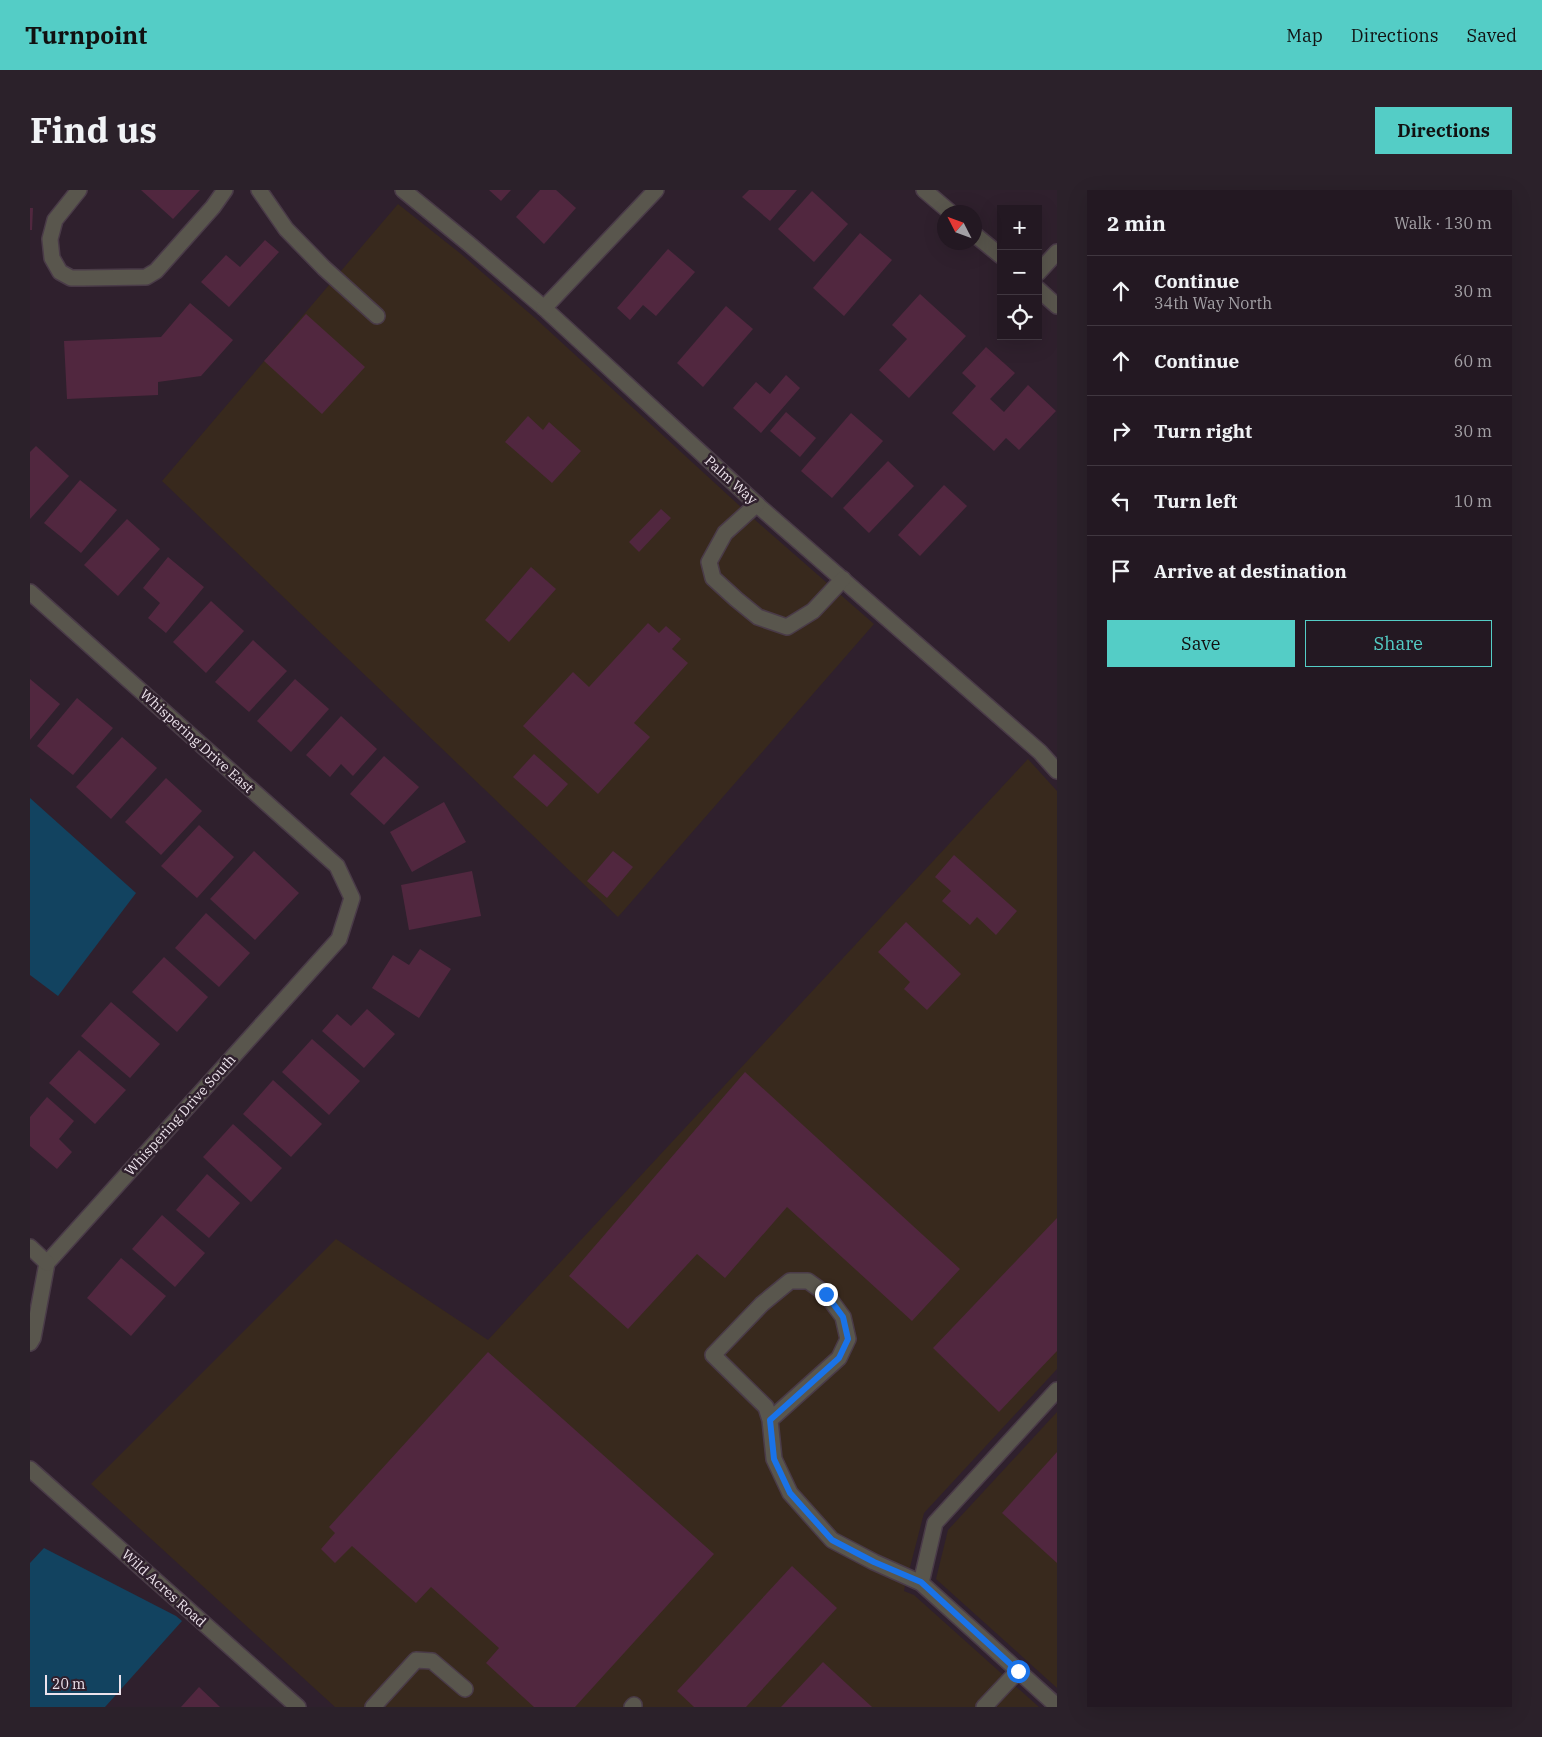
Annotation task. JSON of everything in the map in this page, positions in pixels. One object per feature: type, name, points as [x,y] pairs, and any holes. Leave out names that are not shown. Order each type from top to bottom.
[{"type":"street","points":[[79,190],[55,220],[50,239],[52,258],[60,272],[71,278],[146,278],[156,271],[213,207],[225,190]]},
{"type":"street","points":[[259,190],[286,229],[324,268],[377,316]]},
{"type":"street","name":"Palm Way","points":[[403,190],[544,308],[757,504],[1040,752],[1057,771]]},
{"type":"street","points":[[544,308],[656,190]]},
{"type":"street","points":[[924,190],[942,205]]},
{"type":"street","points":[[982,241],[997,253]]},
{"type":"street","points":[[1042,269],[1057,252]]},
{"type":"street","points":[[1042,293],[1057,306]]},
{"type":"street","points":[[757,504],[725,533],[709,562],[713,578],[736,599],[758,618],[788,627],[812,611],[843,579]]},
{"type":"street","name":"Whispering Drive East","points":[[30,592],[337,866],[352,898]]},
{"type":"street","name":"Whispering Drive South","points":[[47,1263],[339,939],[352,898]]},
{"type":"street","points":[[30,1247],[47,1263],[33,1338],[30,1343]]},
{"type":"street","points":[[770,1420],[839,1358],[848,1339],[843,1317],[826,1294],[808,1281],[790,1281],[762,1304],[713,1355],[766,1407],[770,1420],[774,1459],[790,1493],[832,1540],[874,1562],[921,1582],[1057,1706]]},
{"type":"street","points":[[921,1582],[935,1523],[1057,1390]]},
{"type":"street","name":"Wild Acres Road","points":[[30,1469],[298,1707]]},
{"type":"street","points":[[374,1707],[416,1660],[432,1661],[465,1689]]},
{"type":"street","points":[[984,1707],[1018,1671]]},
{"type":"shaded area","points":[[398,204],[461,254],[535,318],[754,519],[874,624],[618,917],[162,481]]},
{"type":"shaded area","points":[[1028,759],[1057,791],[1057,1369],[924,1513],[908,1575],[901,1582],[905,1586],[904,1591],[914,1595],[1039,1707],[335,1707],[91,1484],[336,1239],[488,1340]]},
{"type":"shaded area","points":[[1057,1412],[1057,1688],[936,1579],[948,1530]]},
{"type":"water","points":[[30,798],[136,893],[58,996],[30,975]]},
{"type":"water","points":[[44,1548],[176,1616],[182,1621],[105,1707],[30,1707],[30,1563]]},
{"type":"building","points":[[141,190],[200,190],[173,219]]},
{"type":"building","points":[[489,190],[511,190],[501,201]]},
{"type":"building","points":[[540,190],[556,190],[576,208],[544,244],[516,217]]},
{"type":"building","points":[[749,190],[797,190],[770,221],[742,197]]},
{"type":"building","points":[[812,191],[848,224],[814,262],[778,229]]},
{"type":"building","points":[[30,208],[33,208],[32,230],[30,230]]},
{"type":"building","points":[[860,233],[892,260],[844,316],[813,288]]},
{"type":"building","points":[[265,240],[279,252],[229,307],[201,282],[226,255],[240,267]]},
{"type":"building","points":[[668,249],[695,272],[656,316],[643,305],[630,320],[617,308]]},
{"type":"building","points":[[920,294],[966,336],[909,398],[879,370],[907,339],[892,325]]},
{"type":"building","points":[[190,303],[233,340],[201,376],[158,382],[158,395],[67,399],[64,341],[161,337]]},
{"type":"building","points":[[726,306],[753,329],[703,387],[677,363]]},
{"type":"building","points":[[306,314],[365,367],[322,414],[264,361]]},
{"type":"building","points":[[986,347],[1015,373],[990,399],[1004,412],[1028,385],[1056,411],[1019,450],[1006,438],[994,451],[952,413],[976,386],[962,373]]},
{"type":"building","points":[[786,375],[800,388],[761,433],[733,408],[756,382],[770,394]]},
{"type":"building","points":[[786,412],[816,438],[800,457],[770,431]]},
{"type":"building","points":[[851,413],[883,441],[832,498],[801,471]]},
{"type":"building","points":[[528,416],[543,430],[549,422],[581,451],[552,483],[505,442]]},
{"type":"building","points":[[36,446],[69,476],[30,519],[30,452]]},
{"type":"building","points":[[888,461],[914,486],[869,533],[843,508]]},
{"type":"building","points":[[80,480],[117,510],[81,553],[44,523]]},
{"type":"building","points":[[944,485],[967,506],[920,556],[898,535]]},
{"type":"building","points":[[661,509],[671,518],[639,552],[629,542]]},
{"type":"building","points":[[127,519],[160,549],[118,596],[84,565]]},
{"type":"building","points":[[168,557],[204,587],[166,633],[148,618],[160,603],[143,588]]},
{"type":"building","points":[[531,567],[556,589],[509,642],[485,620]]},
{"type":"building","points":[[211,601],[244,631],[206,673],[173,642]]},
{"type":"building","points":[[648,623],[659,633],[666,626],[681,639],[672,649],[688,663],[634,723],[650,737],[598,794],[523,726],[573,672],[589,687]]},
{"type":"building","points":[[253,640],[287,671],[249,712],[215,682]]},
{"type":"building","points":[[30,679],[60,704],[30,740]]},
{"type":"building","points":[[295,679],[329,709],[291,752],[257,721]]},
{"type":"building","points":[[77,698],[113,728],[73,775],[37,746]]},
{"type":"building","points":[[341,716],[377,749],[353,776],[341,764],[330,777],[306,755]]},
{"type":"building","points":[[122,737],[157,768],[111,819],[76,787]]},
{"type":"building","points":[[534,754],[568,784],[547,807],[513,777]]},
{"type":"building","points":[[384,756],[419,787],[384,825],[350,794]]},
{"type":"building","points":[[166,778],[202,811],[161,855],[125,822]]},
{"type":"building","points":[[444,802],[466,842],[412,872],[390,832]]},
{"type":"building","points":[[199,825],[234,857],[197,898],[161,866]]},
{"type":"building","points":[[254,851],[299,893],[255,940],[210,899]]},
{"type":"building","points":[[613,851],[633,867],[607,898],[587,881]]},
{"type":"building","points":[[954,855],[1017,911],[996,935],[977,917],[970,925],[942,901],[951,891],[935,877]]},
{"type":"building","points":[[472,871],[481,916],[409,930],[401,885]]},
{"type":"building","points":[[206,913],[250,953],[219,987],[175,948]]},
{"type":"building","points":[[906,922],[961,974],[927,1010],[904,989],[910,982],[878,952]]},
{"type":"building","points":[[420,949],[451,969],[419,1018],[372,988],[393,955],[409,965]]},
{"type":"building","points":[[164,957],[208,997],[177,1032],[132,992]]},
{"type":"building","points":[[111,1002],[160,1044],[130,1078],[81,1036]]},
{"type":"building","points":[[367,1009],[395,1034],[364,1068],[322,1031],[337,1014],[351,1026]]},
{"type":"building","points":[[312,1039],[360,1081],[329,1115],[282,1072]]},
{"type":"building","points":[[79,1050],[126,1090],[95,1124],[49,1083]]},
{"type":"building","points":[[745,1072],[960,1269],[912,1321],[787,1207],[725,1278],[697,1254],[628,1329],[569,1276]]},
{"type":"building","points":[[273,1080],[322,1124],[291,1157],[243,1114]]},
{"type":"building","points":[[47,1097],[74,1121],[59,1139],[72,1152],[57,1169],[30,1146],[30,1117]]},
{"type":"building","points":[[233,1124],[282,1168],[251,1202],[203,1157]]},
{"type":"building","points":[[207,1174],[240,1203],[209,1238],[176,1210]]},
{"type":"building","points":[[162,1215],[205,1253],[175,1287],[132,1249]]},
{"type":"building","points":[[1057,1218],[1057,1351],[999,1412],[933,1348]]},
{"type":"building","points":[[121,1258],[166,1296],[131,1336],[87,1298]]},
{"type":"building","points":[[488,1352],[714,1554],[575,1707],[534,1707],[486,1663],[499,1648],[431,1587],[416,1603],[352,1546],[335,1563],[321,1549],[335,1533],[329,1527]]},
{"type":"building","points":[[1057,1452],[1057,1563],[1002,1513]]},
{"type":"building","points":[[792,1566],[837,1608],[746,1707],[694,1707],[677,1691]]},
{"type":"building","points":[[823,1662],[872,1707],[781,1707]]},
{"type":"building","points":[[199,1687],[220,1707],[181,1707]]},
{"type":"route","points":[[826,1294],[843,1317],[848,1339],[839,1358],[770,1420],[774,1459],[790,1493],[832,1540],[874,1562],[921,1582],[1018,1671]]}]
